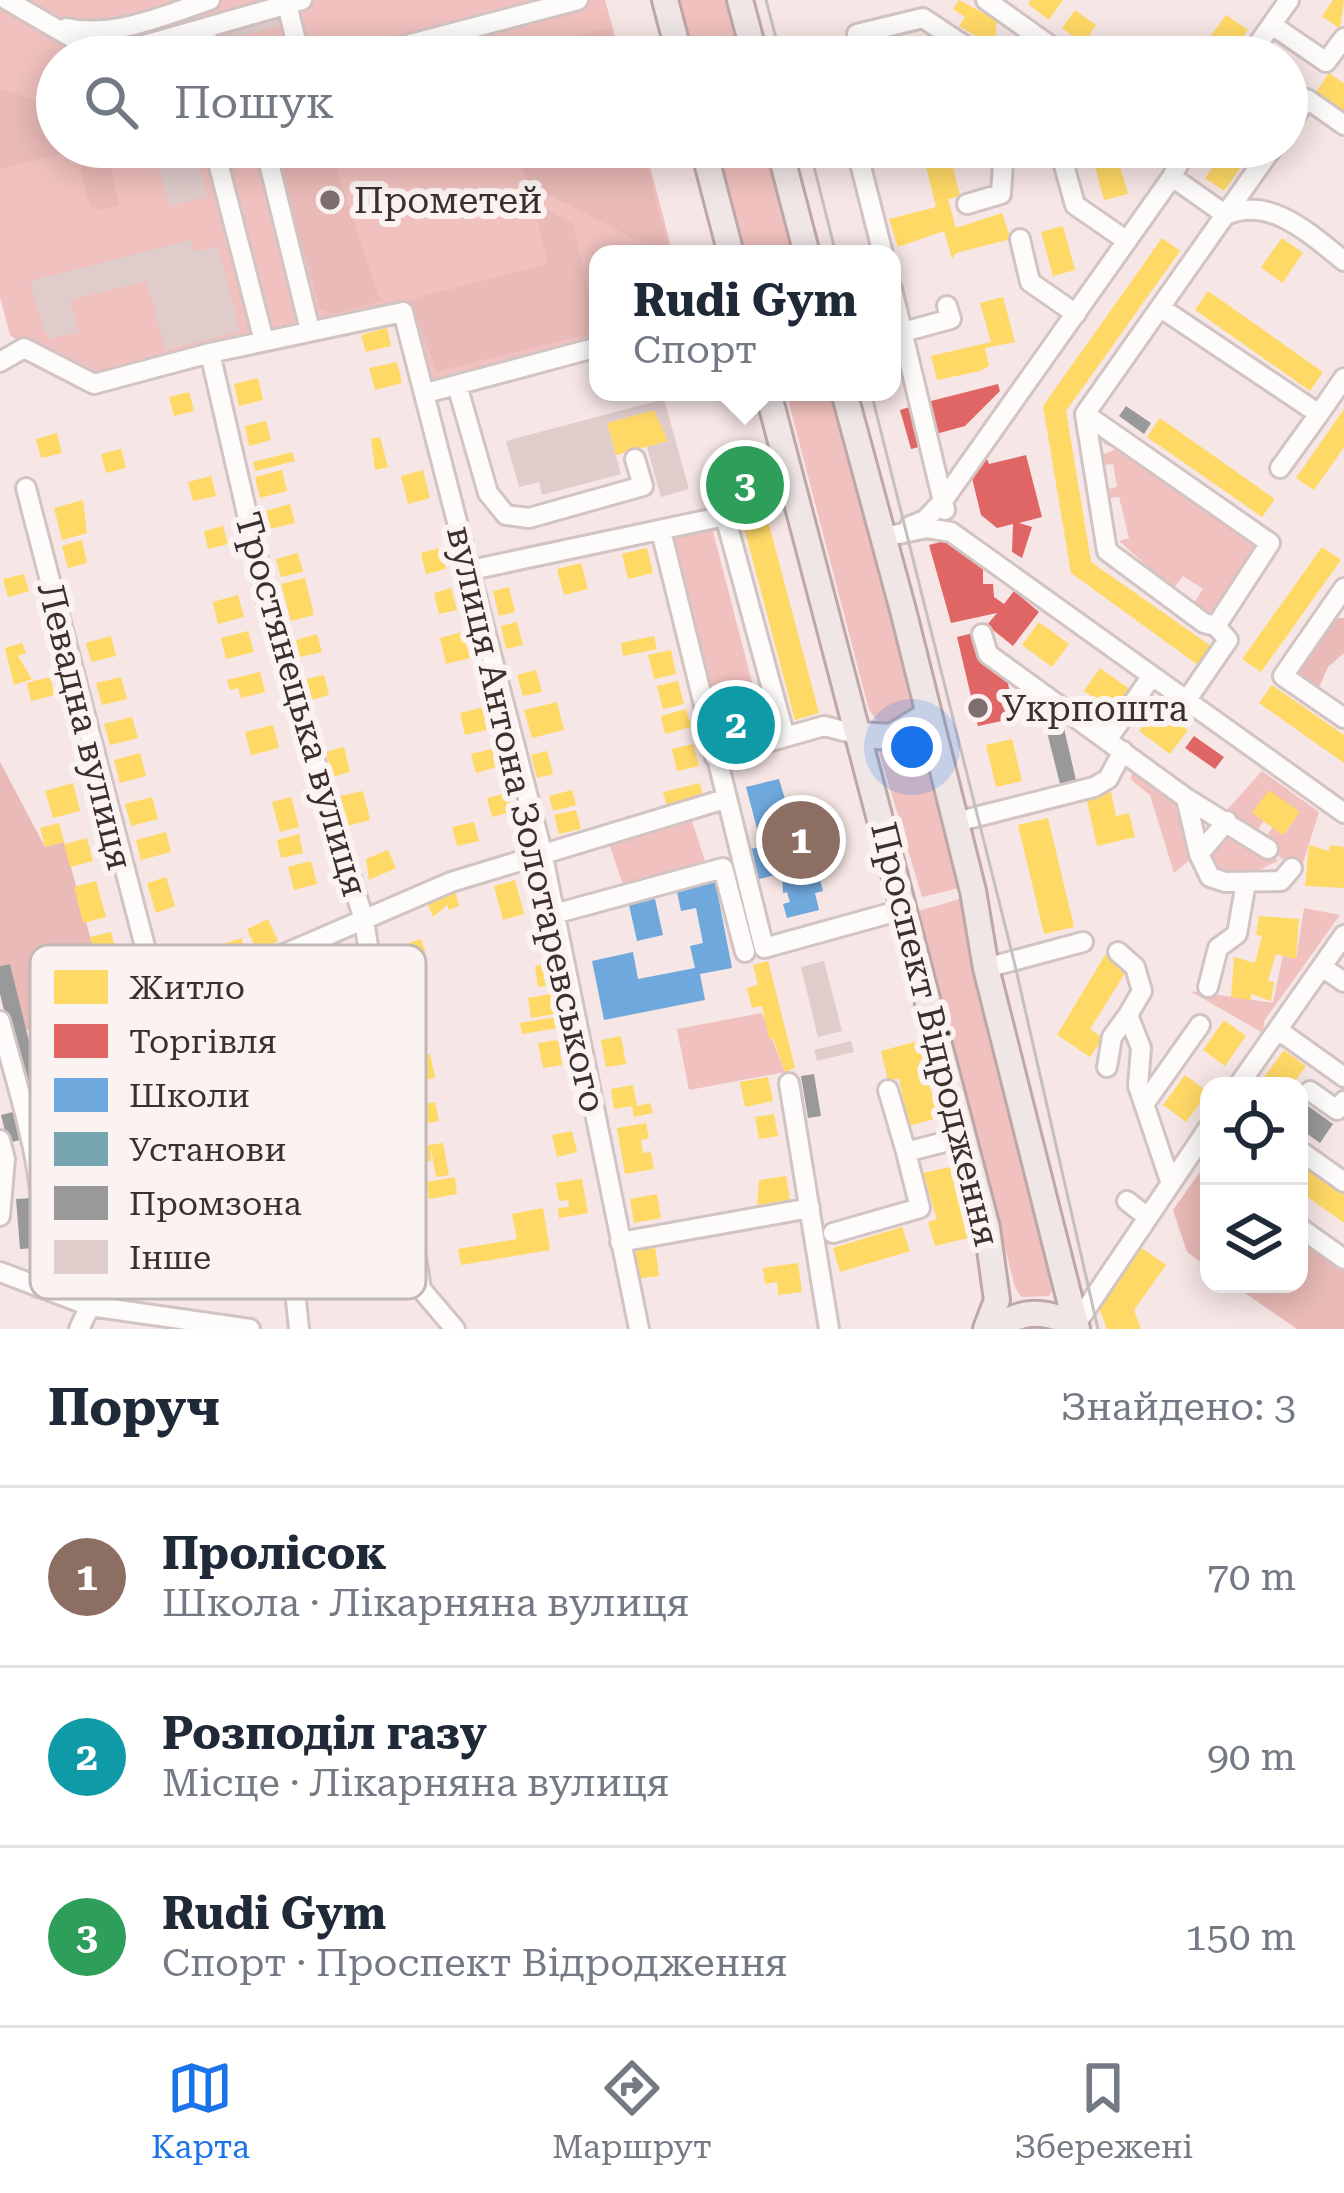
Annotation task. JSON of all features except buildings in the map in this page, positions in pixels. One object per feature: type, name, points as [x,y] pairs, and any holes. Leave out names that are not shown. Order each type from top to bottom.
[{"type":"main road","points":[[665,0],[674,36]]},
{"type":"main road","points":[[740,0],[749,36]]},
{"type":"main road","points":[[708,168],[729,245]]},
{"type":"main road","points":[[784,168],[805,245]]},
{"type":"main road","name":"Проспект Відродження","points":[[770,401],[964,1137],[993,1262],[997,1300],[990,1329]]},
{"type":"main road","name":"Проспект Відродження","points":[[846,401],[956,822],[986,968],[1077,1327]]},
{"type":"main road","points":[[860,735],[891,737],[929,714]]},
{"type":"main road","points":[[990,1329],[1014,1315],[1044,1312],[1077,1327]]},
{"type":"street","points":[[7,0],[70,36]]},
{"type":"street","points":[[55,26],[93,33],[210,0]]},
{"type":"street","points":[[441,36],[578,0]]},
{"type":"street","points":[[986,0],[1035,36]]},
{"type":"street","points":[[1264,36],[1289,0]]},
{"type":"street","points":[[176,36],[292,1],[297,36]]},
{"type":"street","points":[[857,34],[922,18],[948,36]]},
{"type":"street","points":[[1272,25],[1288,36]]},
{"type":"street","points":[[201,29],[206,36]]},
{"type":"street","points":[[1308,50],[1326,62],[1344,38]]},
{"type":"street","points":[[1308,101],[1344,125]]},
{"type":"street","points":[[219,168],[264,341]]},
{"type":"street","points":[[1,358],[24,348],[94,384],[310,331],[270,168]]},
{"type":"street","points":[[861,168],[881,245]]},
{"type":"street","points":[[967,204],[1001,194],[1003,168]]},
{"type":"street","points":[[1065,168],[1076,206],[1127,242]]},
{"type":"street","points":[[884,537],[925,520],[942,502],[1177,168]]},
{"type":"street","points":[[1186,701],[1228,640],[1216,626],[1204,623],[1107,551],[1085,414],[1258,168]]},
{"type":"street","points":[[1172,178],[1226,215],[1265,210],[1344,261]]},
{"type":"street","points":[[1019,239],[1030,282],[1076,314]]},
{"type":"street","points":[[1161,308],[1319,414]]},
{"type":"street","name":"вулиця Антона Золотаревського","points":[[310,331],[403,312],[542,852],[639,1329]]},
{"type":"street","points":[[903,332],[949,313],[956,341]]},
{"type":"street","points":[[901,324],[951,532]]},
{"type":"street","points":[[426,393],[589,349]]},
{"type":"street","name":"Тростянецька вулиця","points":[[210,352],[271,618],[368,945]]},
{"type":"street","points":[[1280,468],[1344,378]]},
{"type":"street","points":[[457,385],[488,493],[506,515],[529,518],[643,486],[635,459]]},
{"type":"street","points":[[1085,414],[1270,543],[1216,626]]},
{"type":"street","name":"Левадна вулиця","points":[[26,488],[144,945]]},
{"type":"street","points":[[471,570],[725,516],[784,737]]},
{"type":"street","points":[[884,537],[927,528],[951,532],[1344,813]]},
{"type":"street","points":[[662,531],[725,799],[754,950]]},
{"type":"street","points":[[1344,588],[1283,676],[1344,718]]},
{"type":"street","points":[[982,634],[988,654],[1186,797],[1268,849]]},
{"type":"street","points":[[956,822],[1094,787],[1108,779],[1116,744],[1152,676]]},
{"type":"street","points":[[715,757],[824,726],[860,735]]},
{"type":"street","points":[[1186,797],[1199,854],[1210,877],[1281,881],[1292,868]]},
{"type":"street","points":[[306,945],[451,882],[725,799]]},
{"type":"street","points":[[1199,854],[1227,820]]},
{"type":"street","points":[[554,914],[724,868],[754,950]]},
{"type":"street","points":[[1208,987],[1218,948],[1237,934],[1246,882]]},
{"type":"street","points":[[754,950],[887,914]]},
{"type":"street","points":[[1244,1077],[1344,934]]},
{"type":"street","points":[[986,968],[1083,942]]},
{"type":"street","points":[[1107,1067],[1112,1037],[1142,991],[1136,967],[1118,952]]},
{"type":"street","points":[[1322,967],[1344,982]]},
{"type":"street","points":[[1128,1015],[1141,1048],[1138,1086],[1147,1100],[1170,1181]]},
{"type":"street","points":[[0,1021],[30,1138]]},
{"type":"street","points":[[1147,1100],[1200,1025]]},
{"type":"street","points":[[1278,1030],[1344,1077]]},
{"type":"street","points":[[789,1083],[829,1329]]},
{"type":"street","points":[[833,1233],[920,1208],[889,1090]]},
{"type":"street","points":[[1310,1091],[1337,1111],[1344,1101]]},
{"type":"street","points":[[906,1152],[964,1137]]},
{"type":"street","points":[[0,1140],[5,1159],[0,1216]]},
{"type":"street","points":[[1077,1327],[1170,1181],[1200,1157]]},
{"type":"street","points":[[1308,1157],[1344,1183]]},
{"type":"street","points":[[1127,1201],[1146,1216]]},
{"type":"street","points":[[620,1242],[810,1208]]},
{"type":"street","points":[[1308,1233],[1344,1259]]},
{"type":"street","points":[[0,1272],[30,1284]]},
{"type":"street","name":"Тростянецька вулиця","points":[[426,1295],[455,1329]]},
{"type":"street","points":[[71,1299],[90,1306],[250,1329]]},
{"type":"street","points":[[295,1299],[298,1329]]},
{"type":"street","points":[[79,1329],[90,1306]]},
{"type":"shaded area","name":"Прометей","points":[[0,0],[605,0],[615,36],[36,36],[36,168],[650,168],[671,245],[589,245],[589,341],[432,384],[413,322],[393,318],[88,393],[10,335],[0,297]]},
{"type":"shaded area","points":[[678,0],[730,0],[739,36],[687,36]]},
{"type":"shaded area","points":[[603,29],[612,36],[576,36]]},
{"type":"shaded area","points":[[0,88],[36,101],[36,160],[0,169]]},
{"type":"shaded area","points":[[110,168],[119,205],[100,211],[90,206],[80,169]]},
{"type":"shaded area","points":[[281,168],[336,168],[381,301],[332,314],[320,309]]},
{"type":"shaded area","points":[[524,168],[648,168],[668,245],[646,245],[528,184]]},
{"type":"shaded area","points":[[723,168],[774,168],[795,245],[744,245]]},
{"type":"shaded area","points":[[533,202],[573,224],[589,293],[589,334],[437,371],[414,313],[401,302],[548,264]]},
{"type":"shaded area","points":[[788,401],[838,401],[915,702],[910,713],[896,723],[879,723],[869,710]]},
{"type":"shaded area","points":[[1110,436],[1257,544],[1215,615],[1194,603],[1203,589],[1183,576],[1173,589],[1119,541],[1129,538],[1119,497],[1109,498],[1108,489],[1117,487],[1113,464],[1102,465],[1100,456],[1116,449],[1104,444],[1103,438]]},
{"type":"shaded area","points":[[712,528],[765,732],[722,746],[668,539]]},
{"type":"shaded area","points":[[1344,618],[1344,653],[1328,667],[1317,692],[1294,670],[1328,619]]},
{"type":"shaded area","points":[[924,735],[963,887],[922,897],[879,751]]},
{"type":"shaded area","points":[[0,762],[45,847],[64,842],[92,945],[30,945],[30,1029],[26,1030],[10,964],[0,966]]},
{"type":"shaded area","points":[[1132,767],[1183,804],[1193,857],[1174,873],[1150,795],[1131,780]]},
{"type":"shaded area","points":[[1262,771],[1319,812],[1303,863],[1282,859],[1262,842],[1273,827],[1284,834],[1299,813],[1264,821],[1254,835],[1227,810]]},
{"type":"shaded area","points":[[690,815],[708,870],[626,893],[607,838]]},
{"type":"shaded area","points":[[1238,832],[1278,861],[1246,876],[1221,876],[1209,853],[1227,833]]},
{"type":"shaded area","points":[[963,898],[1055,1285],[1049,1296],[1021,1297],[1015,1287],[919,911]]},
{"type":"shaded area","points":[[1304,908],[1340,915],[1264,1021],[1263,1033],[1190,991],[1273,1003],[1283,955],[1296,959]]},
{"type":"shaded area","points":[[762,1013],[785,1072],[689,1090],[677,1029]]},
{"type":"shaded area","points":[[1200,1172],[1200,1261],[1187,1252],[1173,1210]]},
{"type":"shaded area","points":[[1308,1245],[1344,1271],[1344,1329],[1297,1329],[1245,1293],[1308,1293]]},
{"type":"tram line","points":[[766,0],[775,36]]},
{"type":"tram line","points":[[814,168],[834,245]]},
{"type":"tram line","points":[[873,401],[1014,961],[1098,1329]]},
{"type":"place","name":"Прометей","points":[[330,200]]},
{"type":"place","name":"Rudi Gym","points":[[745,485]]},
{"type":"place","name":"Укрпошта","points":[[978,708]]},
{"type":"place","name":"Розподіл газу","points":[[736,725]]},
{"type":"place","name":"Пролісок","points":[[801,840]]}]
